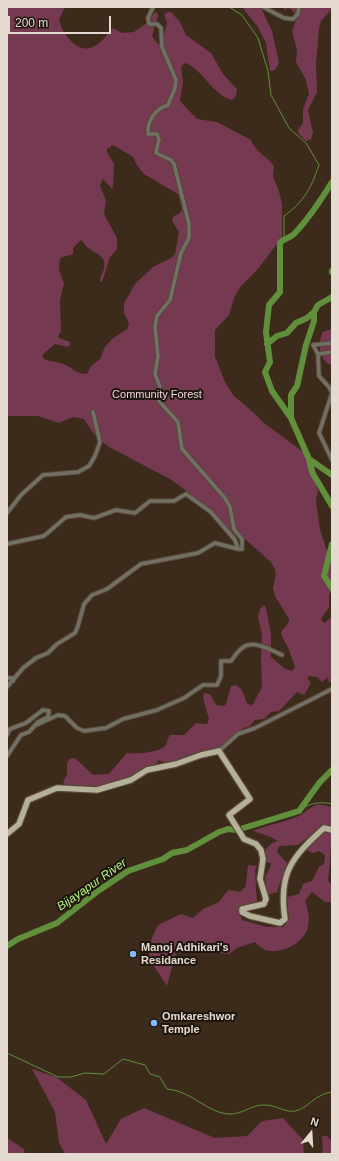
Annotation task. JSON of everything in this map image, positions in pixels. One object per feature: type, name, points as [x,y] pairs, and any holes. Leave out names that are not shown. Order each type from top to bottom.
[{"type":"main road","points":[[7,834],[19,824],[28,800],[54,788],[80,788],[97,790],[131,780],[147,770],[176,764],[201,755],[219,751],[250,799],[229,815],[242,836],[256,844],[261,850],[263,859],[260,879],[266,899],[264,904],[242,909],[242,912],[247,915],[280,923],[285,919],[283,906],[284,877],[295,858],[307,843],[324,828],[332,830]]},
{"type":"street","points":[[7,687],[17,674],[33,661],[48,653],[57,644],[75,633],[84,604],[92,595],[107,588],[136,566],[198,553],[215,543],[242,550],[243,541],[234,529],[230,507],[225,498],[182,449],[178,422],[159,402],[160,387],[155,374],[158,356],[155,327],[157,316],[170,300],[181,253],[189,238],[189,224],[174,164],[171,160],[156,153],[159,138],[157,134],[148,134],[149,121],[162,107],[168,105],[175,88],[176,80],[162,47],[161,28],[157,24],[149,24],[148,18],[153,7]]},
{"type":"street","points":[[263,7],[284,18],[293,19],[298,14],[299,7]]},
{"type":"street","points":[[332,343],[313,345],[318,354],[319,376],[329,387],[332,394],[319,433],[332,460]]},
{"type":"street","points":[[318,354],[332,352]]},
{"type":"street","points":[[7,513],[21,495],[43,475],[78,472],[89,466],[100,442],[93,412]]},
{"type":"street","points":[[7,544],[44,536],[66,517],[80,515],[94,518],[113,510],[135,513],[150,501],[174,501],[186,494],[210,512],[235,540],[238,549]]},
{"type":"street","points":[[34,726],[58,715],[65,716],[77,728],[84,731],[106,728],[123,719],[157,710],[184,698],[203,686],[218,685],[221,676],[221,661],[231,661],[243,647],[250,645],[264,646],[282,656]]},
{"type":"street","points":[[7,678],[12,678],[12,681]]},
{"type":"street","points":[[219,751],[238,734],[255,728],[332,689]]},
{"type":"street","points":[[7,735],[12,728],[26,723],[43,710],[49,711],[48,717],[34,726],[29,732],[21,735],[7,756]]},
{"type":"green space","name":"Community Forest","points":[[7,7],[65,7],[59,20],[61,26],[71,41],[77,46],[83,48],[89,48],[99,43],[113,28],[122,33],[134,32],[148,22],[154,13],[157,12],[158,16],[152,36],[158,44],[160,44],[167,24],[165,13],[171,12],[180,22],[186,35],[211,53],[223,74],[237,89],[236,96],[232,100],[225,97],[213,88],[198,71],[185,63],[181,67],[183,82],[180,101],[197,119],[217,122],[251,140],[256,148],[274,166],[273,177],[279,191],[282,204],[282,237],[258,269],[241,286],[234,298],[229,315],[215,330],[215,357],[225,382],[234,396],[264,423],[310,457],[314,463],[320,482],[316,486],[318,490],[316,501],[320,529],[332,567],[332,589],[329,595],[329,607],[321,619],[324,623],[332,617],[332,683],[329,682],[328,677],[322,682],[317,677],[309,676],[307,678],[311,683],[304,695],[297,692],[279,711],[271,712],[264,719],[255,720],[250,726],[244,728],[220,748],[168,764],[158,760],[156,767],[99,788],[66,787],[63,782],[67,775],[67,764],[69,759],[75,758],[93,775],[109,774],[127,753],[152,752],[165,746],[170,735],[184,735],[196,723],[207,724],[209,719],[203,698],[204,693],[210,694],[216,705],[224,706],[226,704],[231,686],[236,685],[242,690],[247,703],[252,706],[262,687],[262,635],[258,617],[260,609],[264,605],[266,608],[271,635],[271,657],[284,668],[292,671],[295,667],[281,634],[289,619],[275,596],[273,588],[276,575],[275,569],[271,562],[238,533],[236,537],[231,534],[214,514],[170,479],[109,447],[96,437],[84,419],[73,417],[59,423],[38,416],[7,416]],"holes":[[[113,145],[133,157],[138,167],[144,174],[178,194],[182,209],[180,213],[174,216],[172,221],[179,232],[175,254],[171,258],[153,267],[135,284],[124,303],[124,313],[129,323],[127,329],[112,339],[105,347],[100,359],[91,366],[87,374],[83,374],[61,363],[44,359],[42,355],[55,344],[68,347],[70,345],[70,342],[59,338],[58,336],[61,331],[60,300],[64,283],[59,270],[60,258],[73,254],[73,248],[81,240],[87,247],[100,255],[104,261],[104,269],[100,279],[102,282],[110,257],[117,249],[117,238],[104,214],[106,200],[100,186],[103,179],[112,189],[113,186],[114,164],[107,152],[107,149]]]},
{"type":"green space","points":[[242,7],[261,7],[272,31],[279,63],[275,70],[270,71],[266,43],[258,27]]},
{"type":"green space","points":[[283,7],[331,7],[330,11],[321,21],[319,29],[316,64],[317,92],[308,110],[313,133],[311,139],[306,141],[299,134],[298,130],[303,123],[303,109],[309,94],[306,80],[296,62],[297,50],[292,31],[297,18],[292,10],[288,8],[285,10]]},
{"type":"green space","points":[[332,329],[332,365],[324,360],[322,356],[320,351],[320,341],[323,332]]},
{"type":"green space","points":[[318,804],[332,807],[328,881],[332,884],[332,902],[325,902],[312,892],[305,901],[309,917],[306,932],[302,938],[285,949],[278,951],[265,950],[255,942],[237,948],[229,954],[198,951],[176,953],[167,986],[150,960],[148,947],[158,925],[181,914],[193,918],[203,909],[219,902],[228,890],[240,892],[246,886],[248,865],[257,866],[255,870],[257,904],[243,905],[238,909],[242,920],[267,927],[283,927],[289,920],[287,897],[299,894],[303,884],[312,881],[319,867],[324,864],[325,855],[319,851],[313,853],[305,850],[311,845],[309,837],[298,845],[279,846],[277,852],[287,863],[277,892],[267,895],[265,877],[271,863],[266,862],[263,852],[272,843],[278,841],[253,831],[302,814]]},
{"type":"green space","points":[[32,1069],[56,1077],[86,1100],[106,1144],[121,1119],[144,1108],[215,1138],[247,1136],[262,1121],[283,1118],[303,1140],[304,1154],[65,1154],[59,1143],[55,1112]]},
{"type":"green space","points":[[322,1136],[327,1136],[332,1142],[332,1154],[321,1154],[323,1150]]},
{"type":"green space","points":[[7,1138],[24,1149],[25,1154],[7,1154]]},
{"type":"waterway","points":[[229,7],[242,15],[258,38],[268,71],[271,95],[289,128],[306,143],[319,165],[313,181],[302,200],[284,216],[284,239]]},
{"type":"waterway","name":"Bijayapur River","points":[[332,182],[315,208],[300,227],[293,235],[280,243],[280,292],[269,305],[266,332],[270,362],[265,372],[272,391],[291,418],[309,459],[312,472],[332,506]]},
{"type":"waterway","points":[[267,344],[277,336],[287,333],[296,323],[307,318],[314,312],[318,305],[332,297]]},
{"type":"waterway","points":[[291,418],[291,395],[297,386],[306,345],[314,321],[314,312]]},
{"type":"waterway","points":[[309,459],[332,475]]},
{"type":"waterway","name":"Bijayapur River","points":[[332,544],[324,576],[332,588]]},
{"type":"waterway","name":"Bijayapur River","points":[[7,946],[18,939],[57,923],[98,891],[128,871],[163,859],[172,853],[187,850],[219,832],[228,829],[237,830],[299,811],[320,782],[332,770]]},
{"type":"waterway","points":[[299,811],[314,803],[332,804]]},
{"type":"waterway","points":[[7,1053],[58,1077],[71,1077],[85,1073],[104,1074],[123,1059],[145,1065],[150,1074],[160,1077],[167,1089],[184,1094],[214,1110],[228,1114],[238,1113],[261,1105],[269,1105],[288,1111],[300,1110],[316,1098],[332,1092]]},
{"type":"place","name":"Manoj Adhikari's Residance","points":[[133,954]]},
{"type":"place","name":"Omkareshwor Temple","points":[[154,1023]]}]
